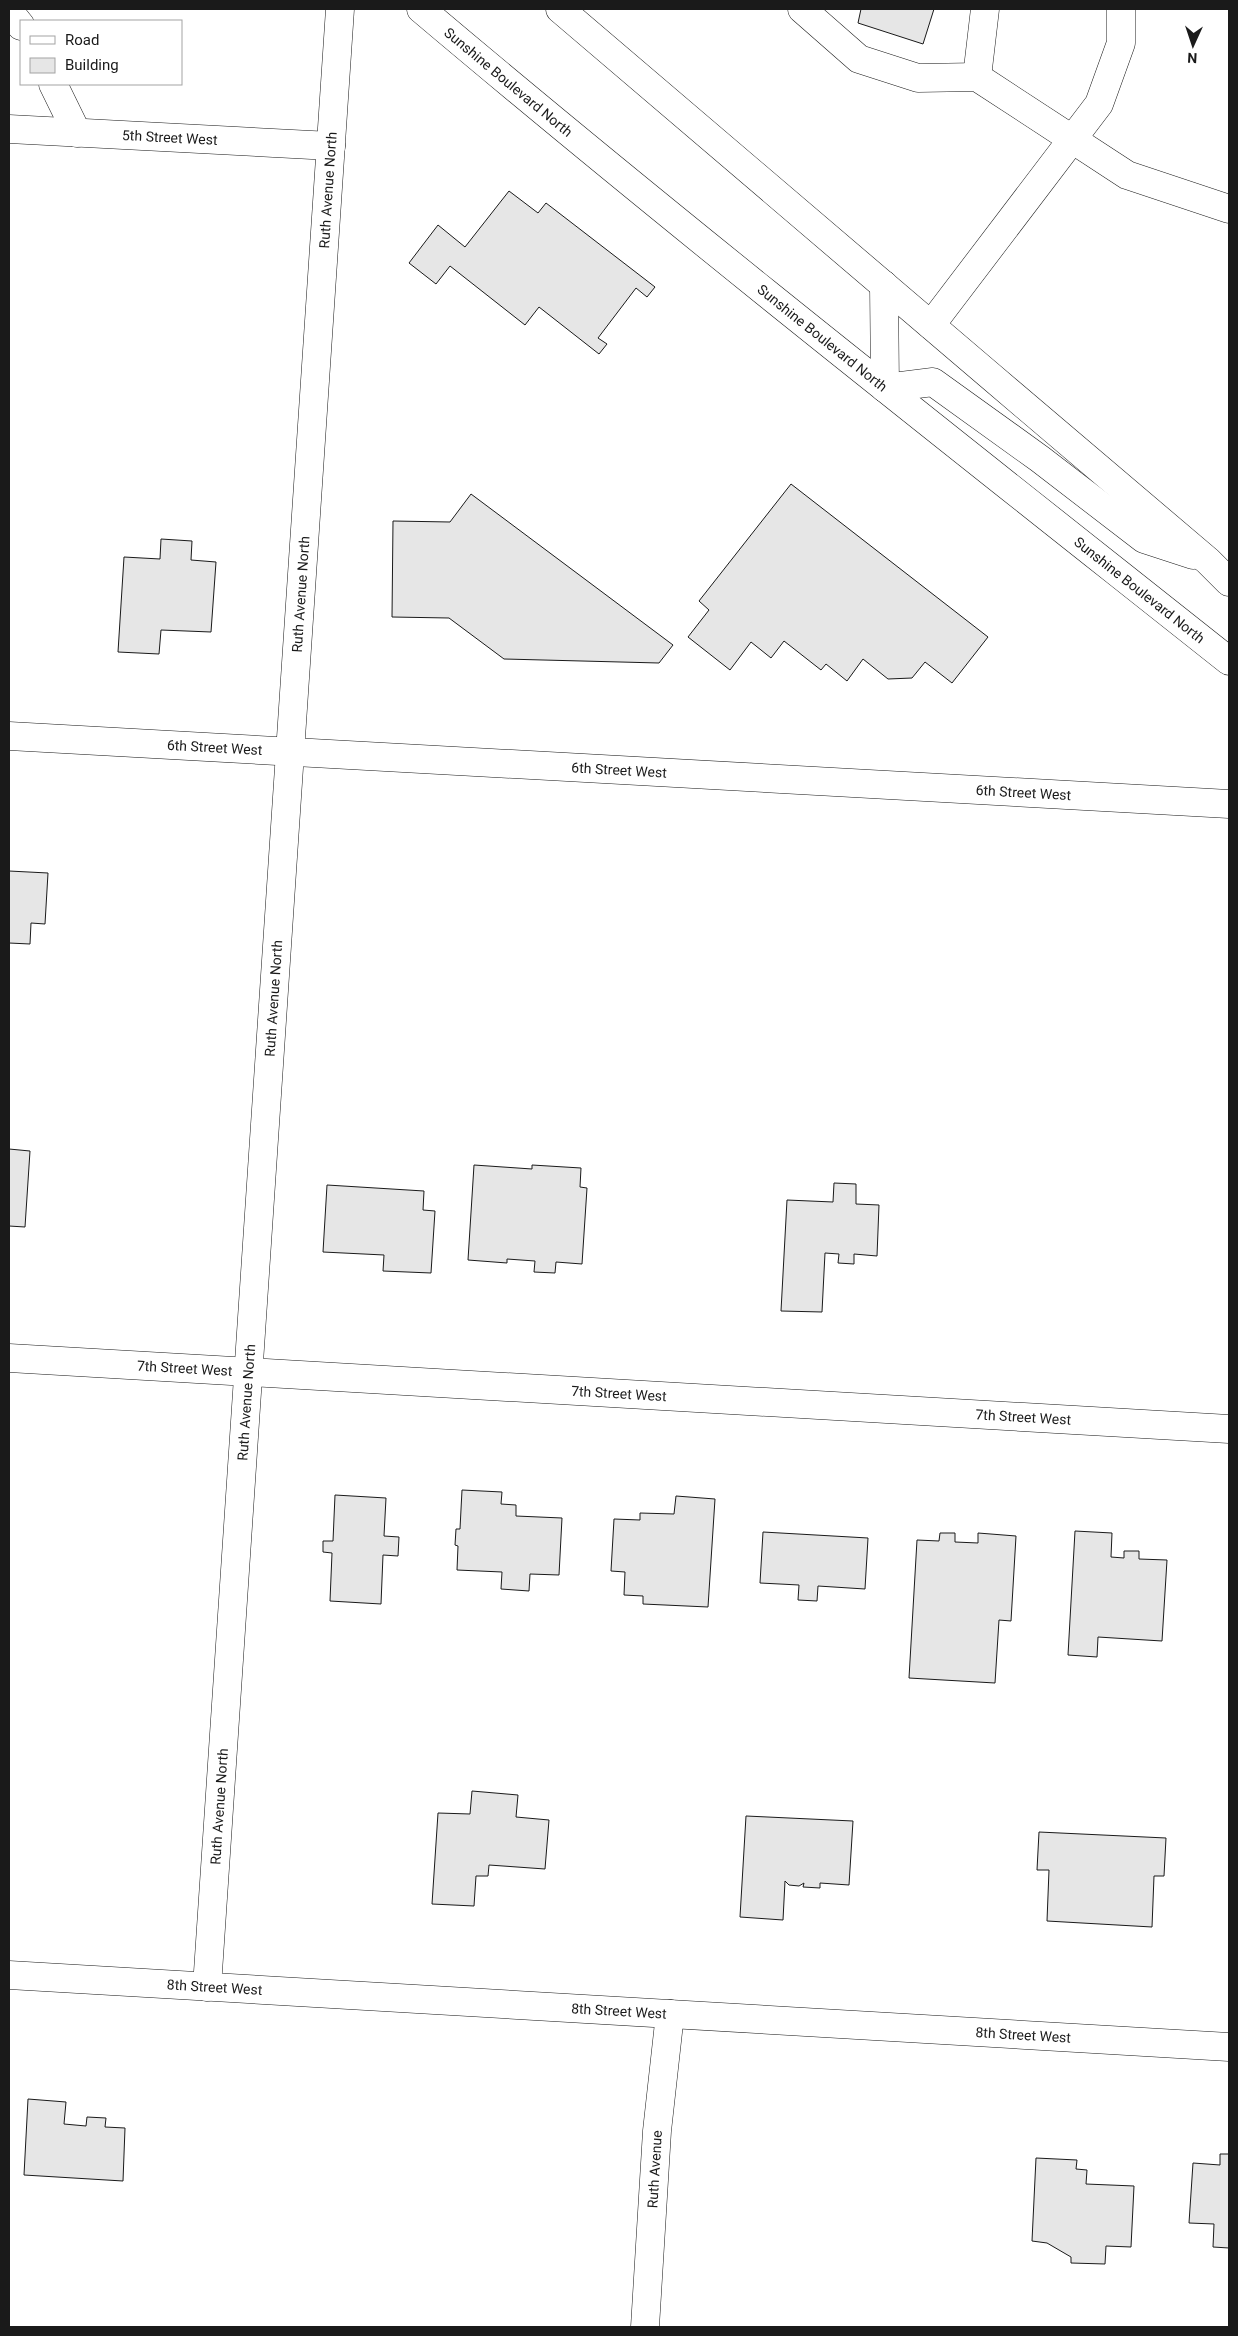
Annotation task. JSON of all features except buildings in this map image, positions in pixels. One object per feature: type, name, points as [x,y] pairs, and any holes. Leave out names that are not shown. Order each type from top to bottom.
[{"type":"street","name":"Ruth Avenue North","points":[[207,1987],[340,9]]},
{"type":"street","name":"Sunshine Boulevard North","points":[[421,9],[531,102],[885,388],[1229,662]]},
{"type":"street","points":[[560,9],[1208,561],[1229,582]]},
{"type":"street","points":[[802,9],[859,59],[918,78],[976,77],[1128,175],[1229,209]]},
{"type":"street","points":[[976,77],[985,9]]},
{"type":"street","points":[[931,325],[1099,104],[1121,43],[1121,9]]},
{"type":"street","points":[[9,11],[20,25]]},
{"type":"street","points":[[53,85],[77,133]]},
{"type":"street","name":"5th Street West","points":[[9,129],[331,146]]},
{"type":"street","points":[[884,285],[885,388],[933,382],[1024,447],[1144,539],[1208,561]]},
{"type":"street","name":"6th Street West","points":[[9,736],[1229,804]]},
{"type":"street","name":"7th Street West","points":[[9,1358],[1229,1429]]},
{"type":"street","name":"8th Street West","points":[[9,1975],[1229,2047]]},
{"type":"street","name":"Ruth Avenue","points":[[645,2327],[657,2131],[670,2014]]}]
